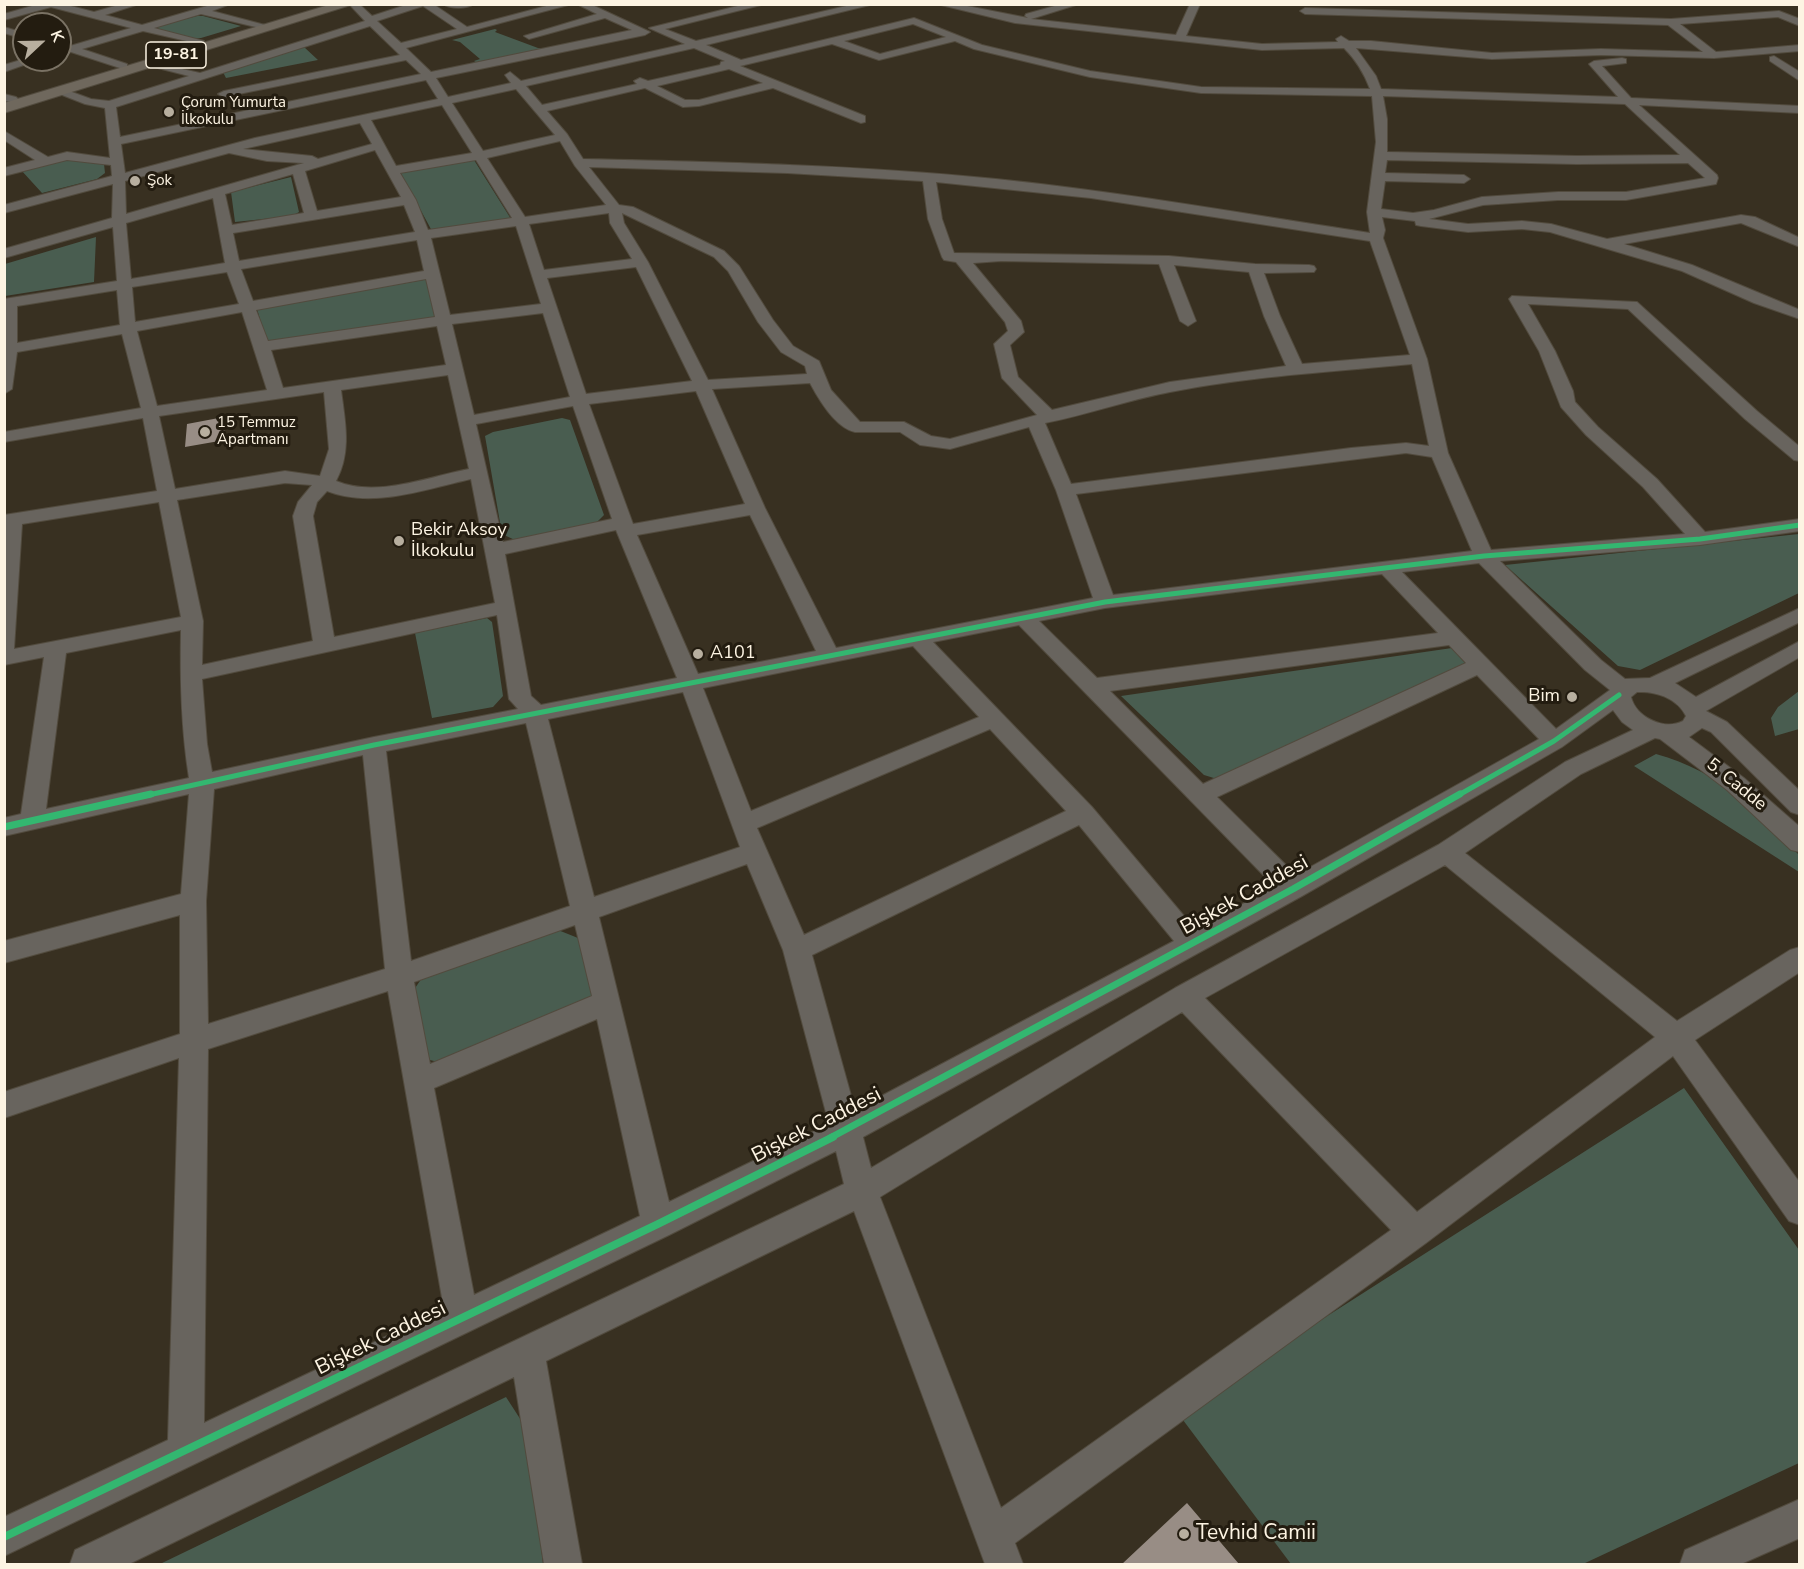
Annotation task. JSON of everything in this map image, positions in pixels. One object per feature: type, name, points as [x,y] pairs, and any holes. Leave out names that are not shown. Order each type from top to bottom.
[{"type":"highway","name":"19-81","points":[[6,101],[328,4]]},
{"type":"highway","name":"19-81","points":[[6,101],[62,91],[348,4]]},
{"type":"street","points":[[92,16],[135,4]]},
{"type":"street","points":[[177,4],[260,25]]},
{"type":"street","points":[[72,47],[226,4]]},
{"type":"street","points":[[353,4],[430,77],[443,101],[521,221],[548,308],[625,527],[690,682],[754,852],[797,950],[848,1130],[862,1191],[998,1551],[1415,1232],[1676,1037],[1800,958]]},
{"type":"street","points":[[62,91],[89,102],[110,105],[424,4],[465,30]]},
{"type":"street","points":[[447,4],[470,4]]},
{"type":"street","points":[[224,94],[337,71],[404,52],[441,36],[568,4]]},
{"type":"street","points":[[581,4],[648,29]]},
{"type":"street","points":[[593,4],[690,46],[740,63],[960,9]]},
{"type":"street","points":[[226,150],[246,130],[471,63],[498,62],[760,4]]},
{"type":"street","points":[[824,4],[914,21],[978,47],[1044,64],[1159,85],[1228,91],[1628,101],[1800,110]]},
{"type":"street","points":[[116,142],[364,119],[870,4]]},
{"type":"street","points":[[941,4],[1015,20],[1262,47],[1389,45],[1479,56],[1601,52],[1714,55],[1800,48]]},
{"type":"street","points":[[1054,4],[1070,6]]},
{"type":"street","points":[[1180,38],[1195,4]]},
{"type":"street","points":[[1447,4],[1452,20]]},
{"type":"street","points":[[1588,4],[1642,53]]},
{"type":"street","points":[[1751,4],[1800,23]]},
{"type":"street","points":[[4,17],[51,5],[200,43]]},
{"type":"street","points":[[994,26],[1070,6]]},
{"type":"street","points":[[1301,8],[1452,20],[1671,22],[1800,12]]},
{"type":"street","points":[[1301,8],[1361,57],[1369,70],[1377,93],[1384,138],[1374,212],[1378,230],[1376,238],[1419,359],[1439,453],[1484,556],[1621,692],[1641,684],[1653,685],[1800,614]]},
{"type":"street","points":[[520,33],[606,15]]},
{"type":"street","points":[[1671,22],[1714,55]]},
{"type":"street","points":[[493,23],[562,48]]},
{"type":"street","points":[[790,24],[879,57],[973,31]]},
{"type":"street","points":[[441,36],[449,44]]},
{"type":"street","points":[[1467,40],[1479,56]]},
{"type":"street","points":[[309,42],[337,71]]},
{"type":"street","points":[[690,46],[729,66],[861,119]]},
{"type":"street","points":[[72,52],[123,66]]},
{"type":"street","points":[[1398,217],[1435,214],[1482,201],[1558,196],[1626,196],[1711,181],[1712,178],[1628,101],[1594,64],[1712,62],[1800,57]]},
{"type":"street","points":[[1774,59],[1800,78]]},
{"type":"street","points":[[498,62],[520,84],[563,138],[579,164],[615,208],[617,223],[640,262],[702,385],[756,508],[829,655]]},
{"type":"street","points":[[150,63],[200,76],[211,76],[246,130]]},
{"type":"street","points":[[609,65],[683,104],[699,103],[774,84]]},
{"type":"street","points":[[540,109],[729,66]]},
{"type":"street","points":[[216,81],[238,76]]},
{"type":"street","points":[[110,105],[116,142],[123,283],[128,328],[150,412],[192,621],[191,674],[195,744],[202,784],[193,901],[194,1041],[186,1451]]},
{"type":"street","points":[[364,119],[409,200],[423,235],[479,472],[506,607],[520,699],[535,712],[586,912],[658,1224]]},
{"type":"street","points":[[4,134],[45,161]]},
{"type":"street","points":[[393,170],[478,156],[563,138]]},
{"type":"street","points":[[4,254],[377,146]]},
{"type":"street","points":[[4,208],[226,150],[267,157],[330,159]]},
{"type":"street","points":[[4,172],[67,156],[116,162]]},
{"type":"street","points":[[1381,156],[1577,160],[1692,159]]},
{"type":"street","points":[[579,164],[708,165],[996,184],[1129,200],[1376,238]]},
{"type":"street","points":[[298,170],[312,216]]},
{"type":"street","points":[[1378,177],[1464,179]]},
{"type":"street","points":[[929,178],[930,200],[949,257],[1165,260],[1309,269]]},
{"type":"street","points":[[218,191],[233,267],[277,395]]},
{"type":"street","points":[[225,230],[409,200]]},
{"type":"street","points":[[4,389],[9,349],[7,304],[423,235],[615,208],[628,210],[719,254],[735,269],[766,321],[787,349],[813,364],[814,377],[833,407],[855,428],[904,427],[926,441],[950,444],[1042,418],[1171,387],[1295,368],[1419,359]]},
{"type":"street","points":[[1374,212],[1437,225],[1468,228],[1522,225],[1551,228],[1688,268],[1774,307],[1800,315]]},
{"type":"street","points":[[1607,243],[1741,219],[1750,220],[1800,243]]},
{"type":"street","points":[[968,258],[962,260],[1013,321],[1016,332],[1002,344],[1010,378],[1042,418],[1105,602]]},
{"type":"street","points":[[1165,260],[1188,321]]},
{"type":"street","points":[[538,275],[640,262]]},
{"type":"street","points":[[1256,267],[1272,316],[1295,368]]},
{"type":"street","points":[[9,349],[432,274]]},
{"type":"street","points":[[1700,539],[1650,483],[1592,431],[1567,403],[1547,351],[1517,299],[1632,305],[1751,415],[1800,456]]},
{"type":"street","points":[[262,347],[443,320],[548,308]]},
{"type":"street","points":[[4,437],[150,412],[454,369]]},
{"type":"street","points":[[467,421],[580,400],[702,385],[816,378]]},
{"type":"street","points":[[326,646],[303,516],[308,500],[324,483],[334,467],[339,442],[332,388]]},
{"type":"street","points":[[1065,490],[1351,453],[1406,448],[1439,453]]},
{"type":"street","points":[[4,648],[9,521],[285,477],[307,477],[344,492],[367,494],[479,472]]},
{"type":"street","points":[[494,550],[625,527],[756,508]]},
{"type":"street","points":[[4,827],[374,744],[1105,602],[1240,588],[1386,567],[1484,556],[1700,539],[1800,525]]},
{"type":"street","points":[[1386,567],[1554,741]]},
{"type":"street","points":[[191,674],[506,607]]},
{"type":"street","points":[[1023,617],[1293,889]]},
{"type":"street","points":[[4,658],[192,621]]},
{"type":"street","points":[[917,638],[1083,813],[1192,944]]},
{"type":"street","points":[[1092,686],[1454,638]]},
{"type":"street","points":[[32,820],[56,648]]},
{"type":"street","points":[[88,1564],[862,1191],[1185,996],[1447,852],[1573,768],[1660,731],[1689,729],[1695,723],[1695,712],[1800,648]]},
{"type":"street","points":[[1200,795],[1480,664]]},
{"type":"street","name":"5. Cadde","points":[[1653,685],[1677,693],[1695,712],[1719,727],[1800,806]]},
{"type":"street","name":"5. Cadde","points":[[1621,692],[1623,710],[1630,718],[1660,731],[1728,776],[1800,843]]},
{"type":"street","name":"Bişkek Caddesi","points":[[4,1537],[658,1224],[848,1130],[1293,889],[1554,741],[1621,692]]},
{"type":"street","points":[[743,824],[993,719]]},
{"type":"street","points":[[374,744],[399,976],[462,1318]]},
{"type":"street","points":[[797,950],[1083,813]]},
{"type":"street","points":[[5,1112],[194,1041],[399,976],[754,852]]},
{"type":"street","points":[[1447,852],[1676,1037],[1800,1210]]},
{"type":"street","points":[[4,952],[193,901]]},
{"type":"street","points":[[1185,996],[1415,1232]]},
{"type":"street","points":[[417,1082],[607,1002]]},
{"type":"street","points":[[527,1353],[563,1564]]},
{"type":"street","points":[[1700,1564],[1800,1518]]},
{"type":"green space","points":[[197,16],[241,26],[190,39],[157,29],[158,26]]},
{"type":"green space","points":[[497,30],[495,32],[538,48],[549,49],[477,63],[474,61],[480,59],[460,42],[452,40]]},
{"type":"green space","points":[[304,47],[318,60],[226,78],[223,72]]},
{"type":"green space","points":[[68,158],[104,164],[105,173],[97,179],[42,193],[21,170]]},
{"type":"green space","points":[[474,160],[511,219],[432,231],[400,172]]},
{"type":"green space","points":[[291,177],[299,212],[292,216],[235,222],[231,192]]},
{"type":"green space","points":[[96,237],[94,282],[5,296],[5,264]]},
{"type":"green space","points":[[429,279],[436,318],[267,343],[257,309]]},
{"type":"green space","points":[[562,418],[570,420],[604,515],[595,524],[517,541],[502,534],[485,436],[493,432]]},
{"type":"green space","points":[[1799,534],[1799,593],[1640,670],[1618,666],[1505,565]]},
{"type":"green space","points":[[487,618],[492,622],[503,696],[493,707],[432,718],[415,633]]},
{"type":"green space","points":[[1452,648],[1468,666],[1217,779],[1204,775],[1121,696]]},
{"type":"green space","points":[[1799,691],[1799,729],[1775,736],[1771,718],[1778,707]]},
{"type":"green space","points":[[1656,754],[1699,771],[1735,793],[1799,855],[1799,872],[1634,766]]},
{"type":"green space","points":[[558,930],[578,938],[594,997],[438,1062],[426,1059],[411,994],[424,975]]},
{"type":"green space","points":[[1684,1088],[1799,1250],[1799,1463],[1583,1564],[1291,1564],[1177,1412]]},
{"type":"green space","points":[[506,1397],[528,1431],[543,1564],[160,1564]]},
{"type":"building","name":"15 Temmuz Apartmanı","points":[[224,417],[225,440],[185,447],[187,424]]},
{"type":"building","name":"Tevhid Camii","points":[[1187,1503],[1239,1564],[1122,1564]]},
{"type":"cycle path","points":[[4,827],[374,745],[1105,602],[1484,556],[1700,539],[1800,525]]},
{"type":"cycle path","points":[[4,1537],[658,1224],[847,1130],[1293,889],[1554,741],[1619,695]]},
{"type":"place","name":"Çorum Yumurta İlkokulu","points":[[169,112]]},
{"type":"place","name":"Şok","points":[[135,181]]},
{"type":"place","name":"15 Temmuz Apartmanı","points":[[205,432]]},
{"type":"place","name":"Bekir Aksoy İlkokulu","points":[[399,541]]},
{"type":"place","name":"A101","points":[[698,654]]},
{"type":"place","name":"Bim","points":[[1572,697]]},
{"type":"place","name":"Tevhid Camii","points":[[1184,1534]]}]
